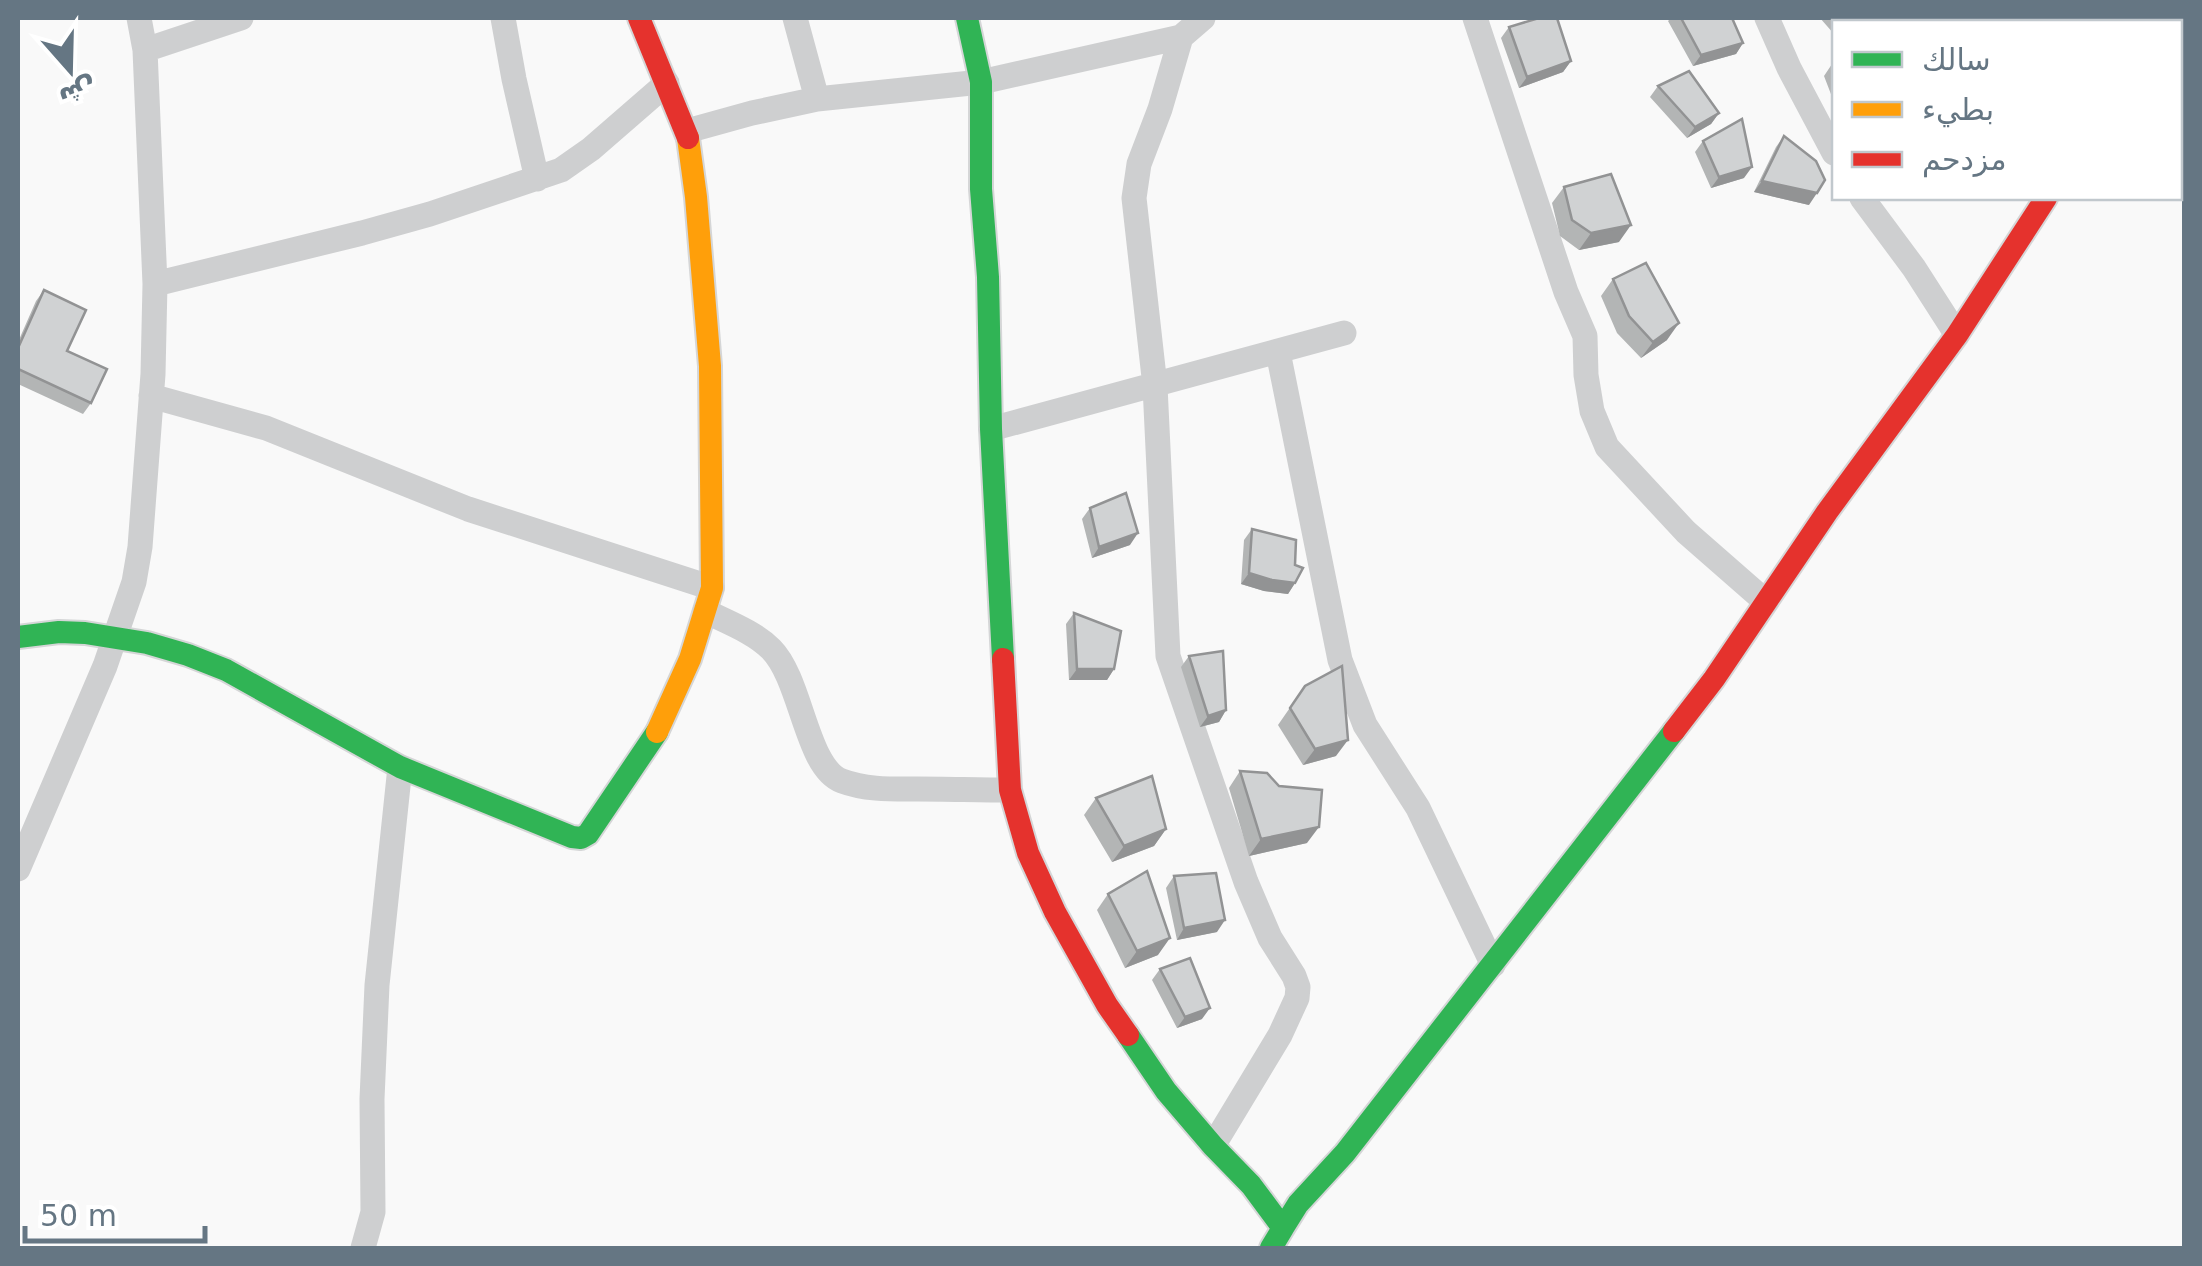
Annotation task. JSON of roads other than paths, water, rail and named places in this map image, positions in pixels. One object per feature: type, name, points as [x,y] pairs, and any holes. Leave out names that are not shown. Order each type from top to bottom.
[{"type":"street","points":[[18,869],[105,666],[134,582],[140,547],[154,284],[144,50],[139,18]]},
{"type":"street","points":[[144,50],[242,18]]},
{"type":"street","points":[[502,18],[537,179]]},
{"type":"street","points":[[18,637],[62,632],[115,637],[200,657],[400,766],[572,837],[585,836],[652,742],[685,672],[709,600],[710,366],[701,236],[687,131],[639,18]]},
{"type":"street","points":[[795,18],[818,99]]},
{"type":"street","points":[[967,18],[981,82],[981,189],[1010,790],[1028,853],[1082,962],[1166,1090],[1252,1184],[1277,1238]]},
{"type":"street","points":[[687,131],[818,99],[981,82],[1071,63],[1180,37],[1203,18]]},
{"type":"street","points":[[1475,18],[1566,292],[1580,322],[1592,411],[1601,437],[1614,457],[1686,532],[1766,602]]},
{"type":"street","points":[[1767,18],[1788,68],[1832,149]]},
{"type":"street","points":[[1180,37],[1160,109],[1139,164],[1134,198],[1155,386],[1168,656],[1246,882],[1270,938],[1298,987],[1280,1035],[1214,1146]]},
{"type":"street","points":[[154,284],[362,233],[537,179],[576,161],[666,82]]},
{"type":"street","points":[[1863,200],[1958,334]]},
{"type":"street","points":[[1277,1238],[1298,1204],[1345,1153],[1714,679],[1827,512],[1958,334],[2045,200]]},
{"type":"street","points":[[991,430],[1344,333]]},
{"type":"street","points":[[1278,352],[1340,660],[1365,726],[1418,808],[1493,964]]},
{"type":"street","points":[[151,396],[266,428],[709,600],[773,650],[798,696],[812,742],[825,768],[841,781],[873,788],[1010,790]]},
{"type":"street","points":[[363,1248],[373,1212],[377,985],[400,766]]}]
